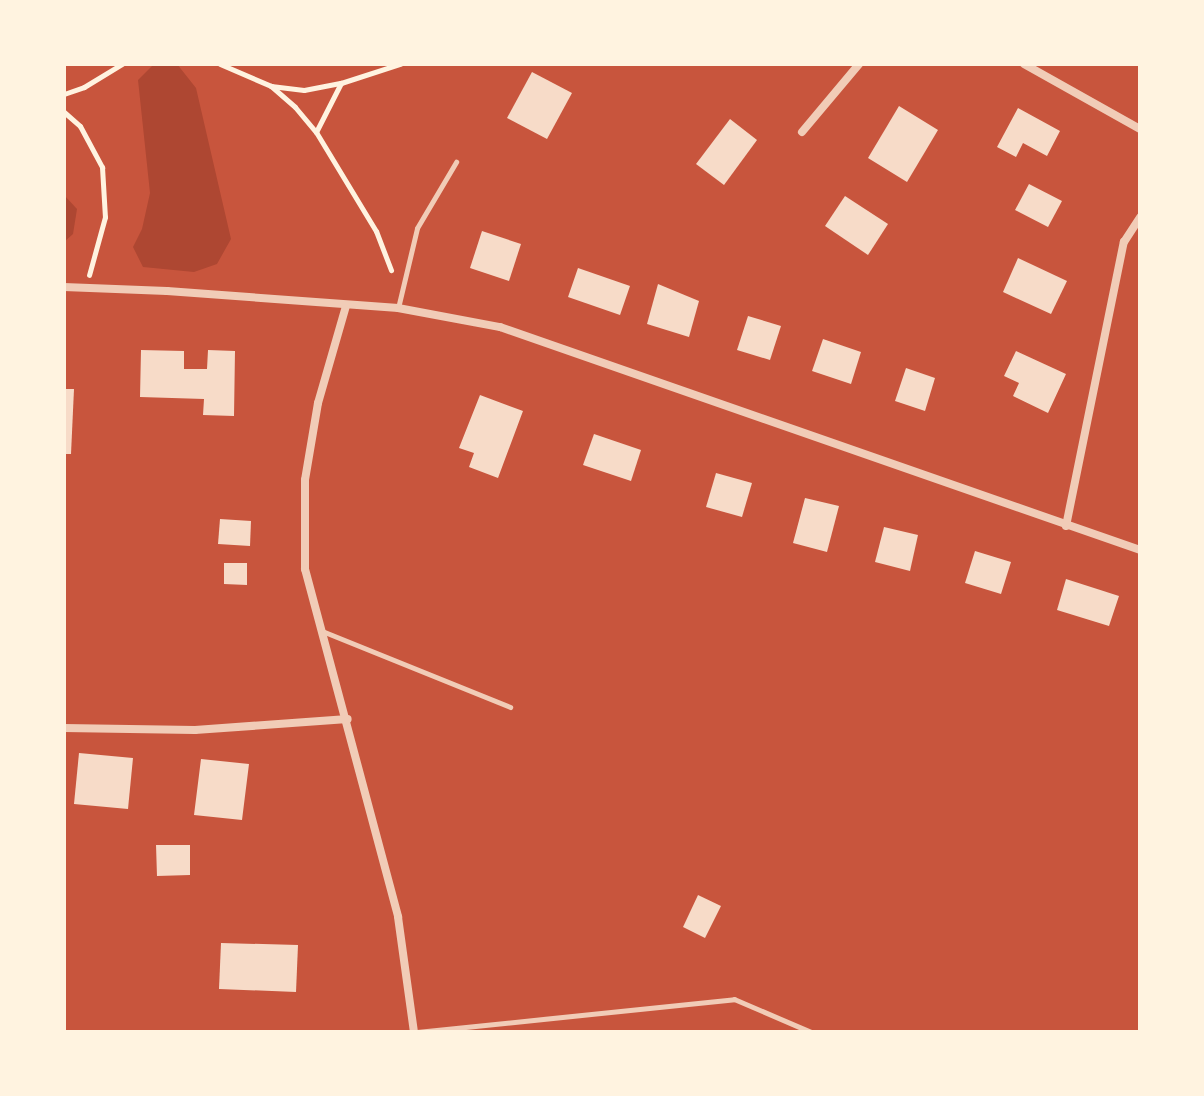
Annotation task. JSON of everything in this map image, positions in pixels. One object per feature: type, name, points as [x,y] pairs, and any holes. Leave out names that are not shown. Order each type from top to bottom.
[{"type":"street","points":[[802,132],[859,64]]},
{"type":"street","points":[[1024,64],[1140,129]]},
{"type":"street","points":[[1066,526],[1124,242],[1140,217]]},
{"type":"street","points":[[64,287],[398,308],[500,327],[1140,550]]},
{"type":"street","points":[[346,306],[318,403],[305,480],[305,569],[348,719],[398,917],[415,1032]]},
{"type":"street","points":[[64,728],[195,730],[348,719]]},
{"type":"lane","points":[[398,308],[417,228],[456,162]]},
{"type":"lane","points":[[321,631],[510,707]]},
{"type":"lane","points":[[415,1032],[734,999],[811,1032]]},
{"type":"path","points":[[64,94],[84,87],[122,64]]},
{"type":"path","points":[[220,64],[271,86],[304,90],[341,83],[400,64]]},
{"type":"path","points":[[316,132],[341,83]]},
{"type":"path","points":[[271,86],[316,132],[376,231],[390,265],[398,308]]},
{"type":"path","points":[[64,112],[80,126],[102,167],[105,217],[86,288]]},
{"type":"shaded area","points":[[177,64],[196,88],[231,239],[217,264],[194,272],[143,267],[133,247],[142,229],[150,193],[138,80],[153,65]]},
{"type":"shaded area","points":[[64,195],[77,209],[73,234],[64,242]]},
{"type":"building","points":[[532,72],[572,93],[547,139],[507,118]]},
{"type":"building","points":[[899,106],[938,130],[907,182],[868,158]]},
{"type":"building","points":[[1018,108],[1060,131],[1047,156],[1023,143],[1016,157],[997,147]]},
{"type":"building","points":[[730,119],[757,140],[724,185],[696,164]]},
{"type":"building","points":[[1029,184],[1062,201],[1048,227],[1015,210]]},
{"type":"building","points":[[845,196],[888,224],[868,255],[825,226]]},
{"type":"building","points":[[482,231],[521,244],[509,281],[470,268]]},
{"type":"building","points":[[1018,258],[1067,281],[1051,314],[1003,292]]},
{"type":"building","points":[[578,268],[630,286],[620,315],[568,297]]},
{"type":"building","points":[[658,284],[699,301],[689,337],[647,324]]},
{"type":"building","points":[[748,316],[781,326],[770,360],[737,350]]},
{"type":"building","points":[[823,339],[861,352],[851,384],[812,371]]},
{"type":"building","points":[[141,350],[184,351],[184,369],[207,369],[208,350],[235,351],[234,416],[203,415],[204,399],[140,397]]},
{"type":"building","points":[[1016,351],[1066,374],[1048,413],[1013,396],[1019,383],[1004,376]]},
{"type":"building","points":[[906,368],[935,378],[925,411],[895,401]]},
{"type":"building","points":[[64,389],[74,389],[71,454],[64,454]]},
{"type":"building","points":[[480,395],[523,411],[498,478],[469,467],[474,453],[459,448]]},
{"type":"building","points":[[594,434],[641,450],[631,481],[583,465]]},
{"type":"building","points":[[716,473],[752,483],[742,517],[706,507]]},
{"type":"building","points":[[805,498],[839,506],[827,552],[793,543]]},
{"type":"building","points":[[220,519],[251,521],[250,546],[218,544]]},
{"type":"building","points":[[884,527],[918,535],[910,571],[875,562]]},
{"type":"building","points":[[975,551],[1011,562],[1001,594],[965,583]]},
{"type":"building","points":[[224,563],[247,563],[247,585],[224,584]]},
{"type":"building","points":[[1066,579],[1119,596],[1109,626],[1057,610]]},
{"type":"building","points":[[79,753],[133,758],[128,809],[74,804]]},
{"type":"building","points":[[201,759],[249,764],[242,820],[194,815]]},
{"type":"building","points":[[156,845],[190,845],[190,875],[157,876]]},
{"type":"building","points":[[698,895],[721,906],[705,938],[683,927]]},
{"type":"building","points":[[221,943],[298,945],[296,992],[219,989]]}]
